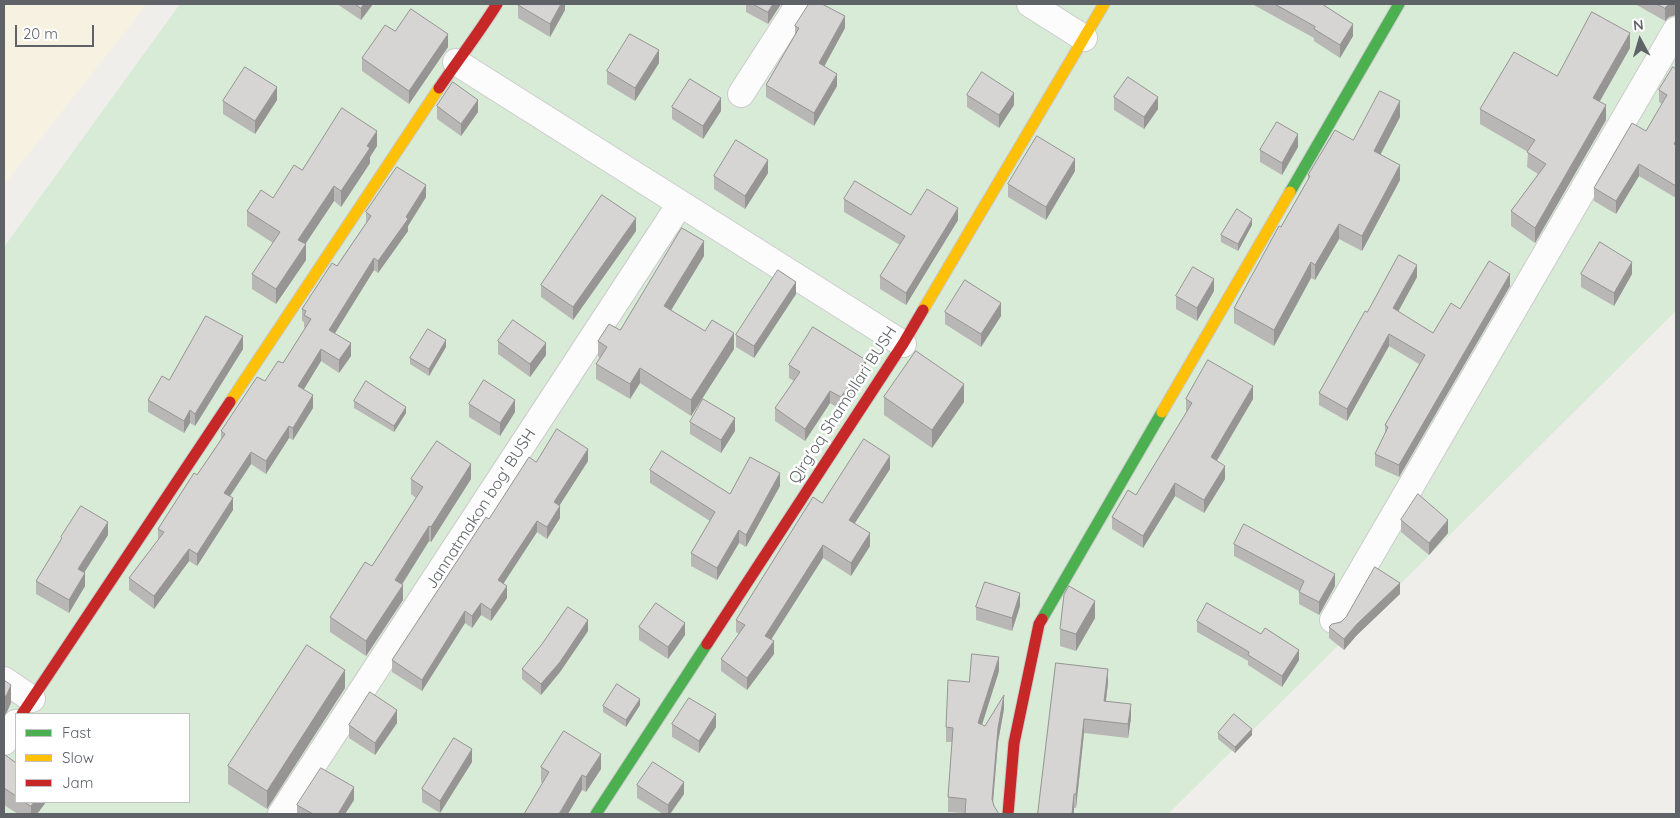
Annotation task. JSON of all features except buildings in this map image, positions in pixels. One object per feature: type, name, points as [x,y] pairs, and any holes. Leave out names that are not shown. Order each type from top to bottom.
[{"type":"street","points":[[4,680],[27,707],[456,62],[477,36],[497,4]]},
{"type":"street","points":[[741,94],[799,4]]},
{"type":"street","points":[[1030,4],[1084,38]]},
{"type":"street","name":"Qirg'oq Shamollari BUSH","points":[[596,814],[903,344],[1104,4]]},
{"type":"street","points":[[1008,814],[1014,743],[1039,624],[1399,4]]},
{"type":"street","points":[[1333,620],[1676,30]]},
{"type":"street","points":[[456,62],[903,344]]},
{"type":"street","name":"Jannatmakon bog' BUSH","points":[[281,814],[680,204]]},
{"type":"street","points":[[4,742],[15,725]]},
{"type":"green space","points":[[180,4],[1676,4],[1676,311],[1168,814],[4,814],[4,247]]},
{"type":"sand","points":[[4,4],[147,4],[4,185]]},
{"type":"traffic: fast","points":[[1290,192],[1399,4]]},
{"type":"traffic: fast","points":[[1042,619],[1162,412]]},
{"type":"traffic: fast","points":[[596,814],[707,644]]},
{"type":"traffic: slow","points":[[923,310],[1104,4]]},
{"type":"traffic: slow","points":[[230,402],[439,88]]},
{"type":"traffic: slow","points":[[1162,412],[1290,192]]},
{"type":"traffic: jam","points":[[439,88],[497,4]]},
{"type":"traffic: jam","points":[[707,644],[903,344],[923,310]]},
{"type":"traffic: jam","points":[[23,713],[230,402]]},
{"type":"traffic: jam","points":[[1008,814],[1014,743],[1039,624],[1042,619]]}]
